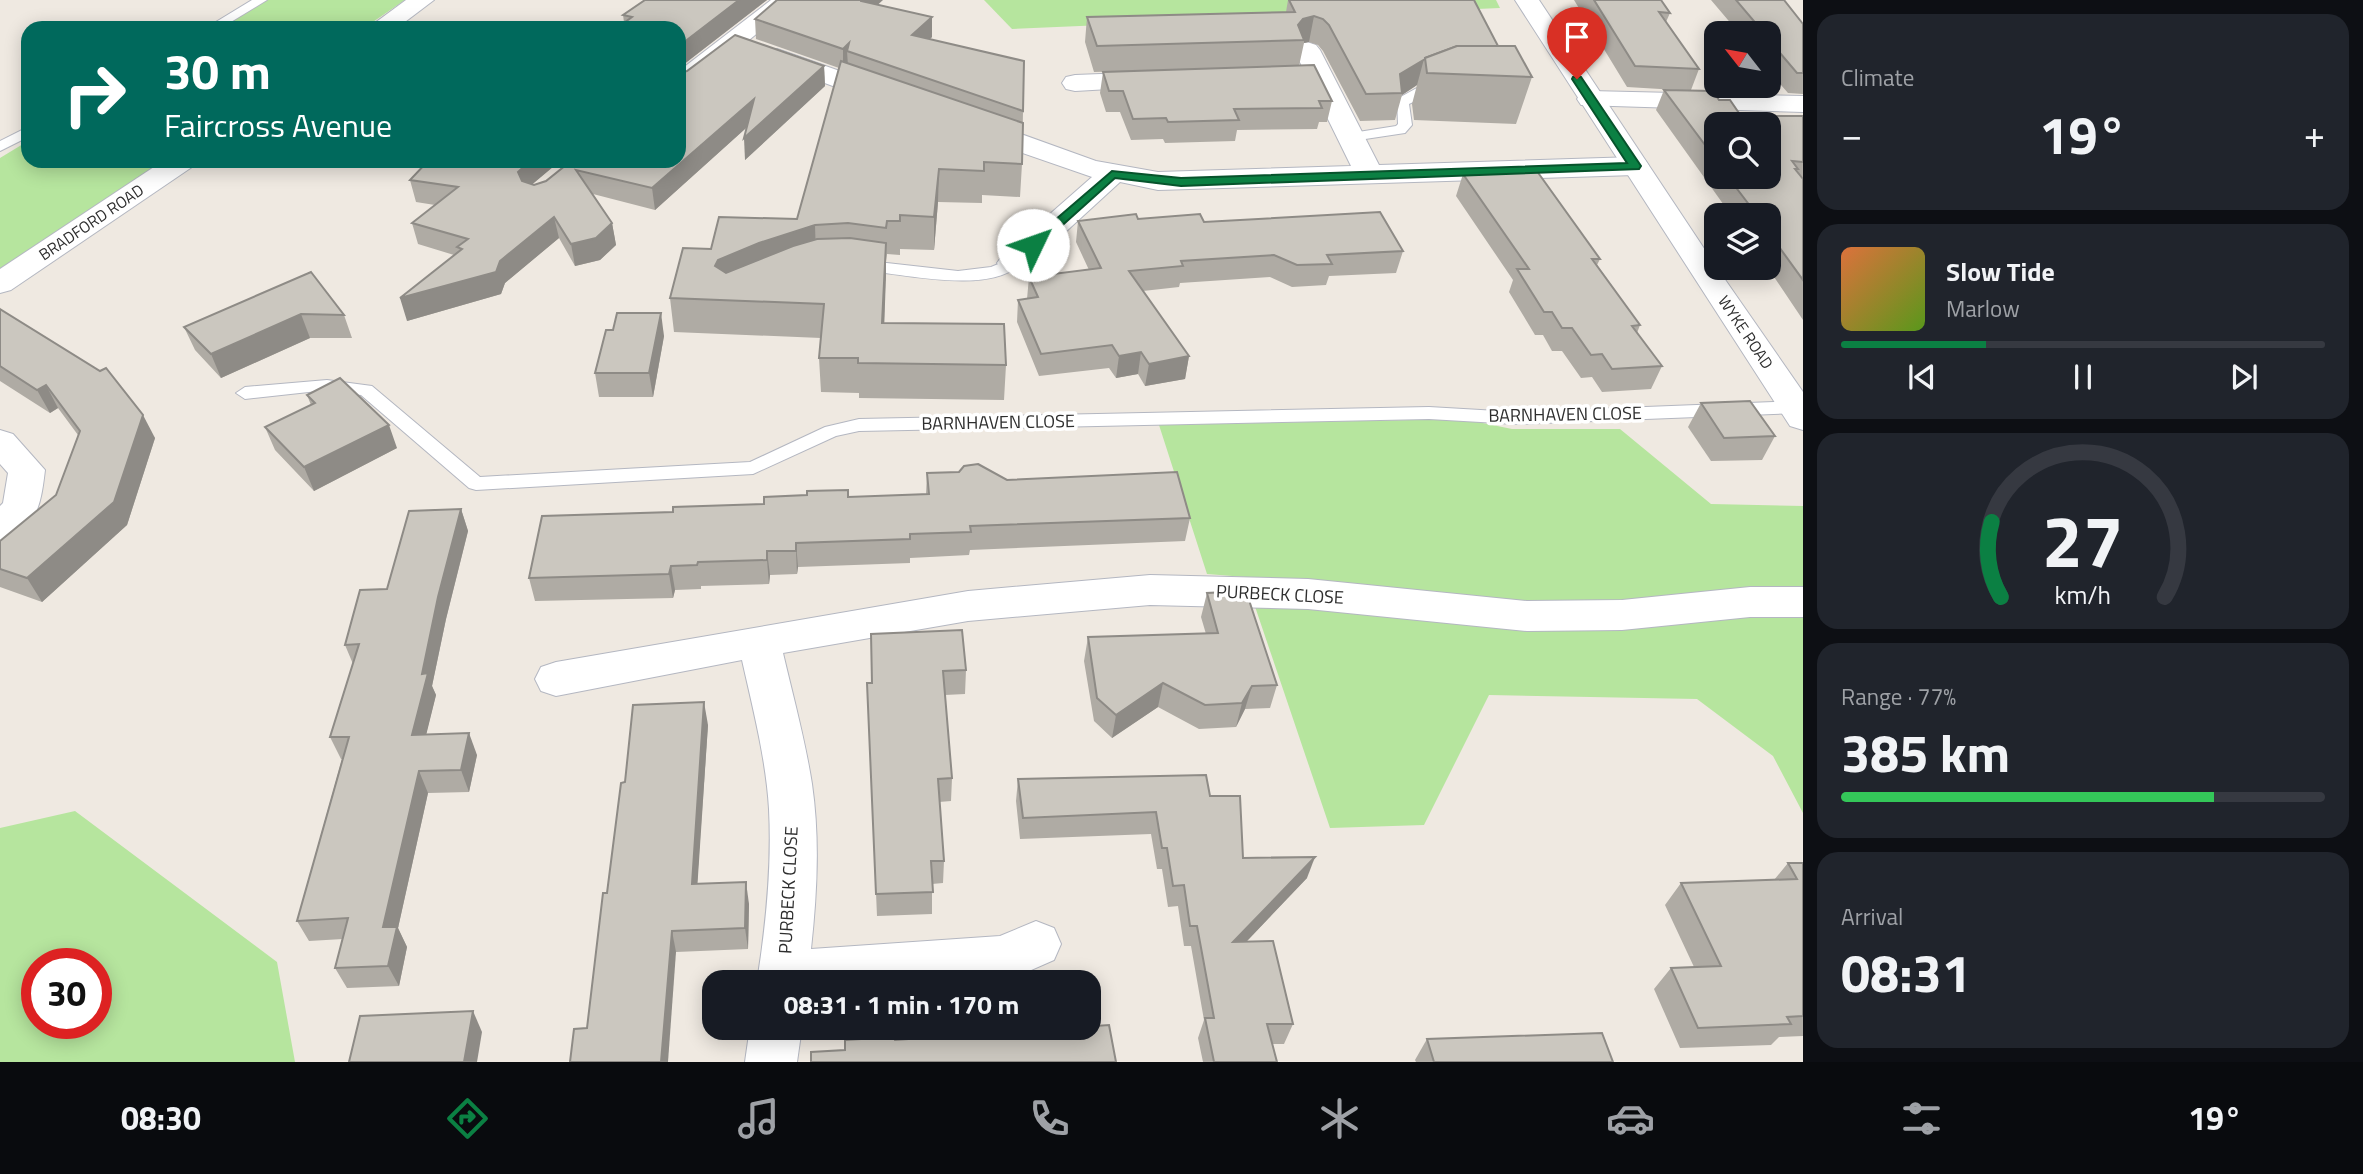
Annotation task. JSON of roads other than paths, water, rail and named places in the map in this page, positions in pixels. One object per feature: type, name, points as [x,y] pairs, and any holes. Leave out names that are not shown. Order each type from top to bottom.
[{"type":"street","points":[[390,21],[422,0]]},
{"type":"street","points":[[686,78],[786,0]]},
{"type":"street","name":"WYKE ROAD","points":[[1527,0],[1799,412]]},
{"type":"street","points":[[732,41],[912,105]]},
{"type":"street","points":[[1307,50],[1370,175]]},
{"type":"street","points":[[1292,76],[1319,75]]},
{"type":"street","points":[[1075,83],[1183,79]]},
{"type":"street","points":[[1590,99],[1803,104]]},
{"type":"street","points":[[950,118],[1112,174],[1181,182],[1635,166]]},
{"type":"street","name":"BRADFORD ROAD","points":[[0,283],[172,168]]},
{"type":"street","points":[[1013,263],[1112,174]]},
{"type":"street","points":[[0,442],[27,470],[21,508],[0,528]]},
{"type":"street","name":"PURBECK CLOSE","points":[[556,678],[968,606],[1150,590],[1308,594],[1527,616],[1622,615],[1750,602],[1803,602]]},
{"type":"street","name":"PURBECK CLOSE","points":[[759,641],[789,783],[794,837],[784,970]]},
{"type":"street","name":"PURBECK CLOSE","points":[[876,970],[1003,959],[1036,944]]},
{"type":"street","points":[[771,1062],[774,1040]]},
{"type":"lane","points":[[224,21],[261,0]]},
{"type":"lane","points":[[1352,137],[1400,130],[1405,125],[1402,102],[1429,87],[1454,84]]},
{"type":"lane","points":[[0,147],[21,135]]},
{"type":"lane","points":[[843,264],[969,276],[1001,270],[1013,263]]},
{"type":"lane","name":"BARNHAVEN CLOSE","points":[[245,393],[327,385],[366,390],[476,484],[753,468],[831,431],[859,425],[1429,413],[1515,418],[1799,412]]}]
